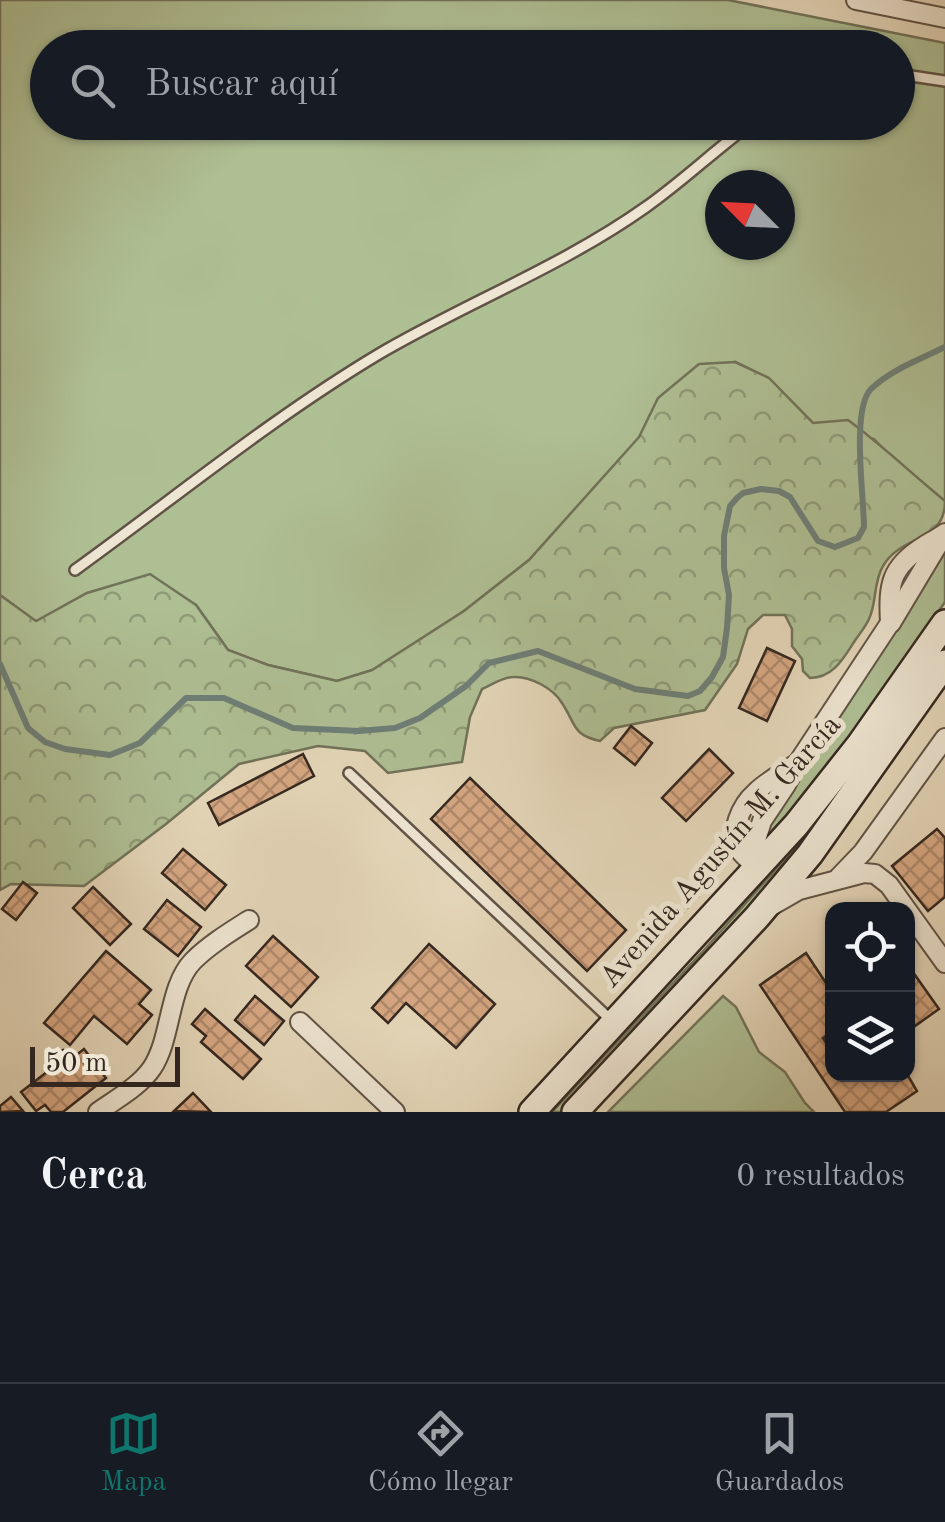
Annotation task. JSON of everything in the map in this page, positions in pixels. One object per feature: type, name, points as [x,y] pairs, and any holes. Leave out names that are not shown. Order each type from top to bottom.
[{"type":"main road","name":"Avenida Agustín M. García","points":[[532,1112],[796,825],[860,744],[945,623]]},
{"type":"main road","name":"Avenida Agustín M. García","points":[[575,1112],[757,917],[810,854],[945,663]]},
{"type":"street","points":[[939,0],[945,6]]},
{"type":"street","points":[[867,1],[945,18]]},
{"type":"street","points":[[758,868],[755,843],[762,821],[890,623],[889,596],[895,571],[909,556],[944,534]]},
{"type":"street","points":[[838,878],[862,852],[945,738]]},
{"type":"street","points":[[757,917],[799,890],[864,872],[882,879],[945,963]]},
{"type":"street","points":[[98,1112],[144,1079],[154,1066],[182,980],[193,961],[250,920]]},
{"type":"street","points":[[300,1022],[395,1112]]},
{"type":"lane","points":[[915,77],[945,82]]},
{"type":"lane","points":[[76,570],[202,474],[314,397],[378,355],[630,217],[730,140]]},
{"type":"lane","points":[[349,773],[614,1023]]},
{"type":"green space","points":[[0,0],[728,0],[879,30],[30,30],[30,140],[915,140],[915,37],[945,43],[945,501],[874,439],[813,423],[768,378],[735,362],[659,398],[640,437],[529,560],[464,611],[373,670],[337,681],[268,665],[228,650],[196,605],[87,593],[36,622],[0,595]]},
{"type":"green space","points":[[735,362],[769,378],[813,423],[848,420],[945,501],[938,524],[901,548],[883,566],[868,622],[832,670],[810,678],[792,646],[792,629],[785,615],[763,615],[748,629],[737,664],[705,710],[614,728],[600,741],[579,732],[567,710],[547,688],[527,679],[505,678],[482,689],[470,717],[462,762],[388,773],[365,751],[318,746],[239,764],[84,886],[11,884],[0,890],[0,595],[36,621],[87,593],[150,574],[196,605],[228,650],[268,665],[337,681],[372,670],[464,611],[529,560],[639,437],[658,398],[699,364]]},
{"type":"green space","points":[[945,552],[945,602],[846,744],[765,842],[765,834]]},
{"type":"green space","points":[[825,814],[830,817],[710,954],[563,1112],[552,1112],[705,949]]},
{"type":"green space","points":[[723,996],[736,1007],[759,1052],[785,1072],[814,1112],[608,1112]]},
{"type":"building","points":[[767,648],[795,661],[767,721],[739,708]]},
{"type":"building","points":[[631,726],[652,743],[635,765],[614,748]]},
{"type":"building","points":[[709,749],[733,773],[686,821],[662,798]]},
{"type":"building","points":[[303,754],[314,776],[219,825],[208,803]]},
{"type":"building","points":[[470,778],[626,930],[587,971],[431,819]]},
{"type":"building","points":[[937,829],[945,838],[945,897],[928,911],[892,866]]},
{"type":"building","points":[[183,849],[226,885],[205,910],[162,873]]},
{"type":"building","points":[[23,882],[37,893],[16,920],[2,909]]},
{"type":"building","points":[[93,887],[131,924],[110,945],[73,908]]},
{"type":"building","points":[[167,900],[201,927],[178,956],[144,929]]},
{"type":"building","points":[[273,936],[318,977],[291,1007],[246,966]]},
{"type":"building","points":[[429,944],[495,1004],[456,1048],[406,1003],[388,1023],[372,1008]]},
{"type":"building","points":[[106,951],[151,990],[139,1004],[152,1015],[127,1044],[94,1016],[70,1045],[44,1023]]},
{"type":"building","points":[[806,953],[825,982],[825,1082],[912,1082],[917,1091],[886,1112],[845,1112],[760,985]]},
{"type":"building","points":[[915,975],[939,1009],[915,1026]]},
{"type":"building","points":[[255,996],[284,1021],[264,1045],[235,1020]]},
{"type":"building","points":[[205,1009],[261,1059],[243,1079],[201,1042],[206,1036],[192,1024]]},
{"type":"building","points":[[84,1049],[106,1078],[63,1112],[51,1112],[45,1105],[36,1111],[21,1092],[52,1068],[47,1062],[63,1050],[70,1060]]},
{"type":"building","points":[[193,1093],[211,1112],[174,1111]]},
{"type":"building","points":[[11,1097],[23,1111],[0,1112],[0,1106]]},
{"type":"waterway","points":[[0,664],[28,728],[45,742],[65,749],[110,755],[140,743],[186,698],[224,698],[293,728],[395,728],[420,718],[466,686],[489,663],[538,651],[635,689],[688,696],[700,691],[723,657],[729,595],[724,536],[730,506],[743,493],[779,491],[790,497],[818,541],[835,547],[858,538],[864,527],[860,434],[865,399],[887,376],[945,347]]}]
